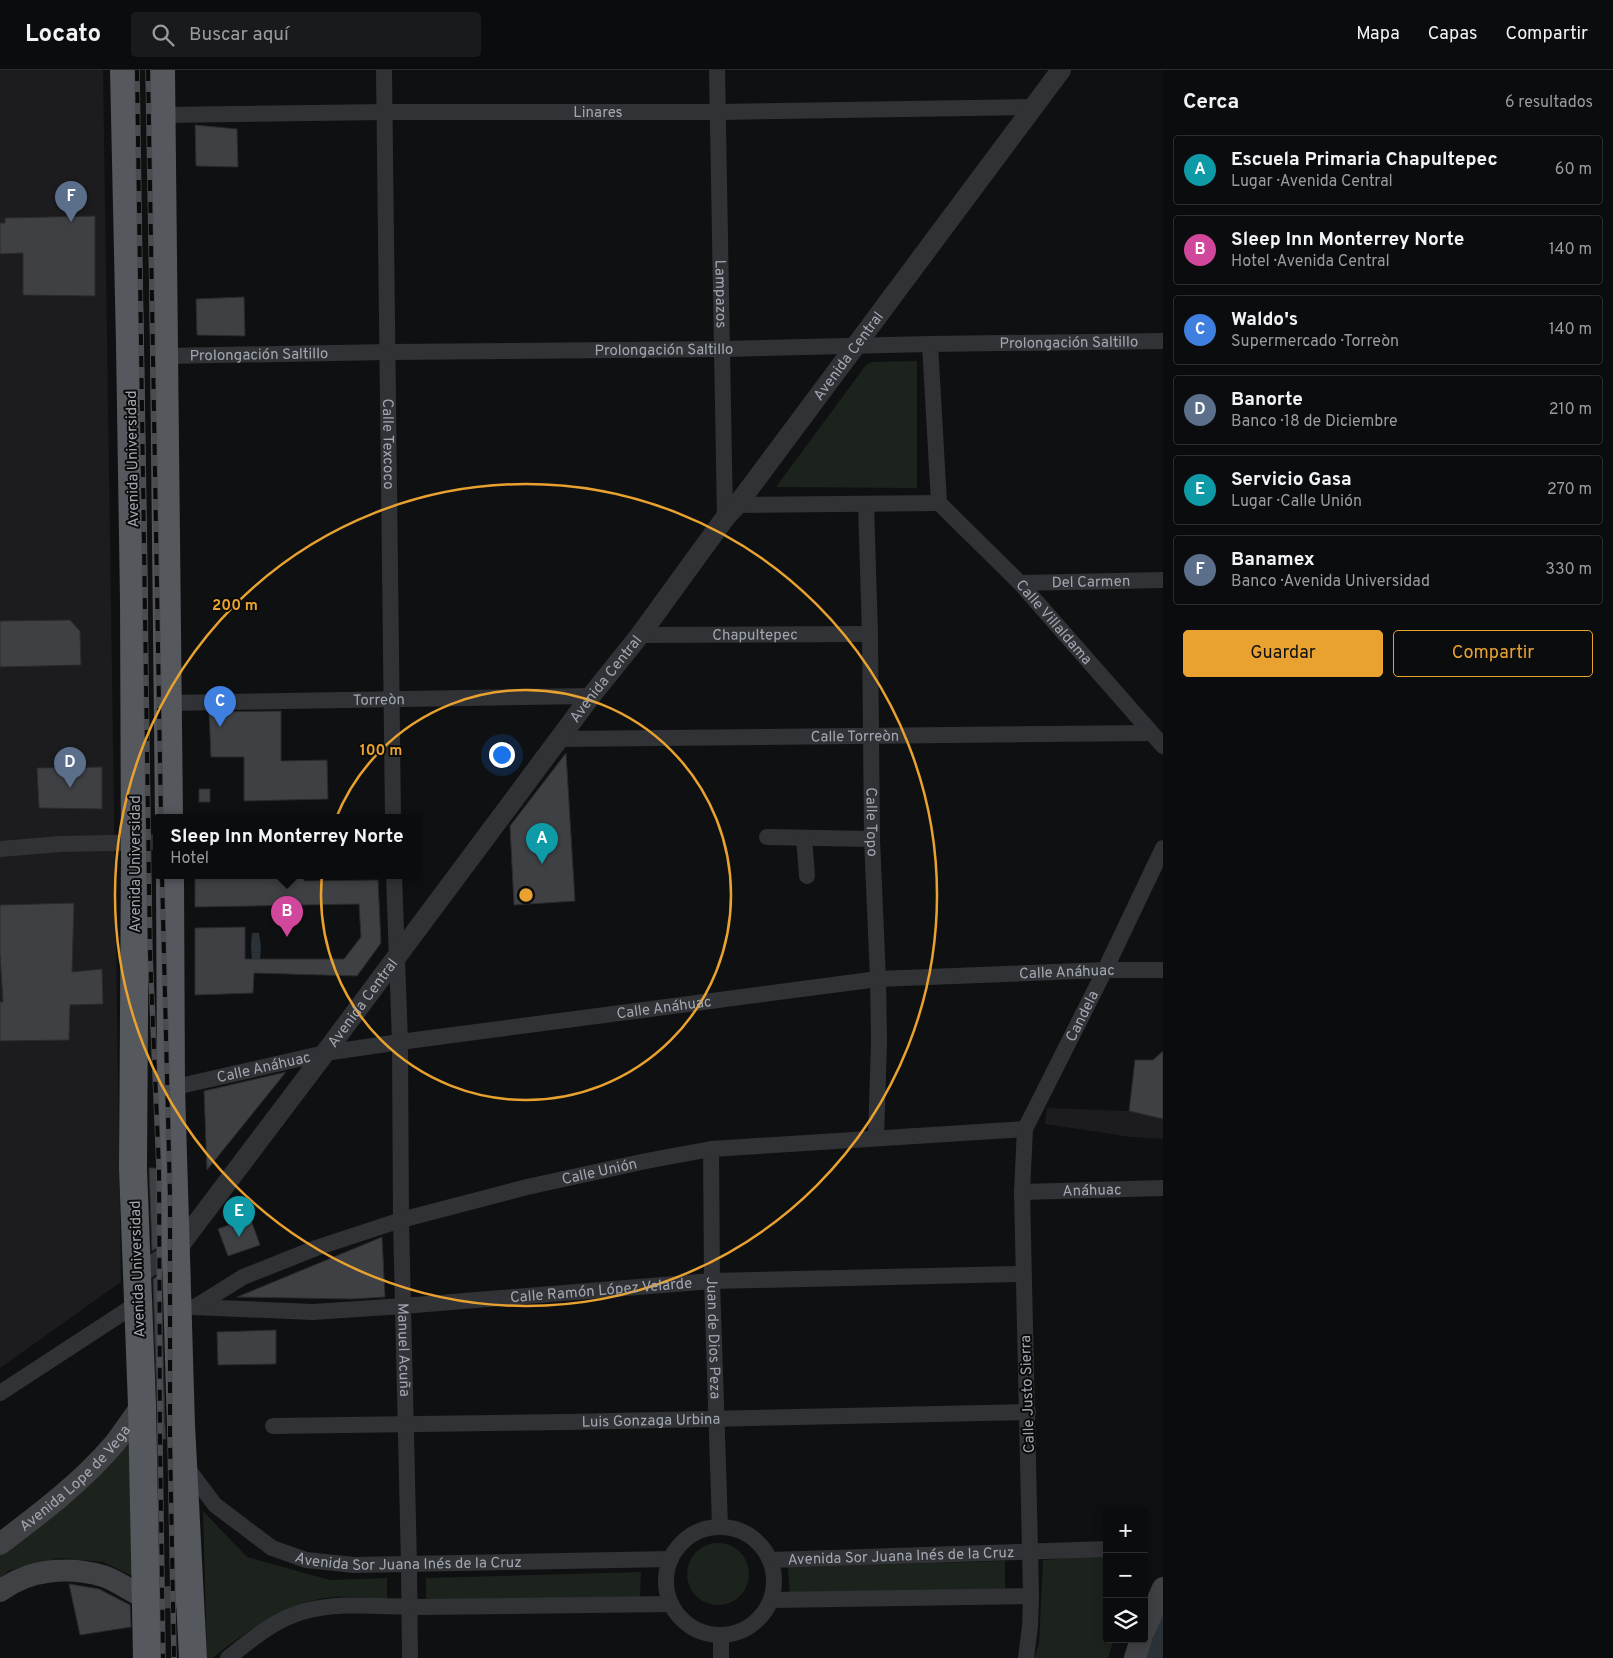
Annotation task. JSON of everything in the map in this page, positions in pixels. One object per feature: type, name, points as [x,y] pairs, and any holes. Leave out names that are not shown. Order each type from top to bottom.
[{"type":"highway","name":"Avenida Universidad","points":[[124,70],[133,488],[146,842],[134,1168],[142,1406],[147,1658]]},
{"type":"highway","points":[[161,70],[169,814]]},
{"type":"highway","points":[[170,879],[171,1088],[177,1249],[187,1307],[182,1462],[193,1658]]},
{"type":"main road","name":"Avenida Lope de Vega","points":[[0,1544],[65,1493],[93,1466],[115,1442],[142,1406]]},
{"type":"main road","points":[[0,1591],[26,1576],[56,1571],[103,1576],[124,1585],[146,1598],[190,1596]]},
{"type":"main road","points":[[1148,1622],[1163,1588]]},
{"type":"main road","points":[[1135,1658],[1140,1643]]},
{"type":"street","name":"Calle Texcoco","points":[[384,70],[390,699],[393,814]]},
{"type":"street","name":"Lampazos","points":[[717,70],[722,349],[731,511]]},
{"type":"street","name":"Avenida Central","points":[[137,1276],[177,1249],[591,696],[640,635],[1061,70]]},
{"type":"street","name":"Linares","points":[[162,115],[385,112],[718,112],[1033,107]]},
{"type":"street","name":"Prolongación Saltillo","points":[[164,356],[722,349],[1163,340]]},
{"type":"street","points":[[731,511],[866,504],[939,503],[930,344]]},
{"type":"street","name":"Calle Villaldama","points":[[939,503],[1020,583],[1163,746]]},
{"type":"street","name":"Calle Topo","points":[[866,504],[870,634],[872,839],[879,1042],[876,1138]]},
{"type":"street","name":"Del Carmen","points":[[1020,583],[1163,580]]},
{"type":"street","name":"Chapultepec","points":[[640,635],[870,634]]},
{"type":"street","name":"Torreòn","points":[[167,703],[591,696]]},
{"type":"street","name":"Calle Torreòn","points":[[559,739],[1151,732]]},
{"type":"street","points":[[767,837],[872,839]]},
{"type":"street","points":[[804,838],[807,876]]},
{"type":"street","points":[[0,849],[61,844],[146,842]]},
{"type":"street","name":"Candela","points":[[1025,1129],[1105,970],[1163,848]]},
{"type":"street","points":[[394,879],[400,1042]]},
{"type":"street","name":"Calle Anáhuac","points":[[171,1088],[325,1053],[878,980],[1105,970],[1163,970]]},
{"type":"street","name":"Manuel Acuña","points":[[400,1042],[401,1220],[410,1658]]},
{"type":"street","name":"Calle Unión","points":[[187,1307],[243,1277],[316,1248],[401,1220],[527,1187],[646,1161],[711,1149],[1025,1129]]},
{"type":"street","name":"Calle Justo Sierra","points":[[1025,1129],[1022,1192],[1031,1551],[1030,1626],[1026,1658]]},
{"type":"street","name":"Juan de Dios Peza","points":[[711,1149],[712,1281],[720,1527]]},
{"type":"street","name":"Anáhuac","points":[[1022,1192],[1163,1188]]},
{"type":"street","name":"Calle Ramón López Velarde","points":[[187,1307],[313,1312],[712,1281],[1024,1274]]},
{"type":"street","points":[[0,1394],[138,1303]]},
{"type":"street","name":"Luis Gonzaga Urbina","points":[[274,1426],[1028,1412]]},
{"type":"street","name":"Avenida Sor Juana Inés de la Cruz","points":[[182,1462],[215,1505],[272,1548],[306,1560],[354,1565],[409,1565],[671,1558]]},
{"type":"street","points":[[720,1527],[736,1529],[750,1536],[762,1547],[770,1560],[775,1580],[771,1600],[763,1614],[752,1626],[737,1633],[721,1635],[706,1633],[691,1627],[679,1617],[667,1593],[666,1581],[671,1558],[680,1546],[691,1536],[705,1530],[720,1527]]},
{"type":"street","name":"Avenida Sor Juana Inés de la Cruz","points":[[770,1560],[1103,1549]]},
{"type":"street","points":[[771,1600],[1031,1596]]},
{"type":"street","points":[[228,1658],[275,1623],[301,1612],[338,1605],[410,1607],[671,1604]]},
{"type":"street","points":[[721,1635],[721,1658]]},
{"type":"shaded area","points":[[0,70],[103,70],[121,1282],[0,1368]]},
{"type":"shaded area","points":[[917,361],[917,488],[776,487],[866,365],[872,362]]},
{"type":"shaded area","points":[[252,933],[259,933],[261,946],[260,960],[252,960]]},
{"type":"shaded area","points":[[1163,1051],[1163,1139],[1131,1137],[1045,1124],[1047,1108],[1129,1111],[1135,1060],[1153,1060]]},
{"type":"shaded area","points":[[132,1430],[132,1576],[103,1562],[60,1558],[10,1570],[0,1578],[0,1552]]},
{"type":"shaded area","points":[[203,1511],[247,1557],[330,1580],[387,1578],[387,1599],[339,1597],[311,1601],[265,1621],[237,1639],[213,1658],[207,1658]]},
{"type":"shaded area","points":[[718,1543],[730,1546],[740,1552],[746,1562],[749,1574],[746,1586],[740,1596],[730,1602],[718,1605],[706,1602],[696,1596],[690,1586],[687,1574],[690,1562],[696,1552],[706,1546]]},
{"type":"shaded area","points":[[1103,1555],[1103,1643],[1113,1643],[1108,1658],[1034,1658],[1039,1644],[1043,1560]]},
{"type":"shaded area","points":[[1005,1561],[1005,1589],[790,1595],[788,1567]]},
{"type":"shaded area","points":[[641,1572],[640,1603],[426,1604],[426,1578]]},
{"type":"shaded area","points":[[1163,1588],[1163,1658],[1135,1658],[1141,1643],[1148,1643],[1148,1626]]},
{"type":"building","points":[[195,125],[237,129],[238,167],[196,166]]},
{"type":"building","points":[[95,216],[95,296],[23,295],[23,253],[0,254],[0,223],[5,223],[5,218]]},
{"type":"building","points":[[244,297],[245,336],[197,335],[196,299]]},
{"type":"building","points":[[70,620],[80,631],[81,665],[0,667],[0,621]]},
{"type":"building","points":[[281,711],[281,761],[327,760],[328,799],[244,801],[244,757],[211,757],[209,712]]},
{"type":"building","points":[[566,753],[575,901],[514,905],[510,826]]},
{"type":"building","points":[[102,767],[102,809],[39,808],[37,768]]},
{"type":"building","points":[[199,789],[210,789],[210,802],[199,802]]},
{"type":"building","points":[[195,879],[378,880],[381,943],[357,976],[254,973],[253,993],[195,995],[195,928],[245,927],[245,959],[344,959],[361,937],[359,904],[195,907]]},
{"type":"building","points":[[74,903],[72,972],[102,969],[103,1004],[70,1005],[69,1040],[0,1041],[0,1002],[3,1002],[0,954],[0,905]]},
{"type":"building","points":[[1163,1051],[1163,1119],[1129,1111],[1135,1060],[1153,1060]]},
{"type":"building","points":[[286,1072],[207,1170],[204,1091]]},
{"type":"building","points":[[149,1168],[158,1168],[160,1246],[152,1251]]},
{"type":"building","points":[[250,1217],[260,1245],[228,1256],[218,1229]]},
{"type":"building","points":[[382,1237],[385,1297],[352,1299],[237,1297]]},
{"type":"building","points":[[161,1274],[166,1439],[158,1439],[153,1279]]},
{"type":"building","points":[[276,1330],[276,1364],[218,1365],[217,1332]]},
{"type":"building","points":[[69,1584],[99,1589],[130,1605],[131,1627],[80,1635]]},
{"type":"railway","points":[[137,70],[150,953],[159,1169],[163,1658]]},
{"type":"railway","points":[[148,70],[161,814]]},
{"type":"railway","points":[[162,879],[170,1196],[170,1439],[174,1658]]},
{"type":"place","name":"Banamex","points":[[71,222]]},
{"type":"place","name":"Waldo's","points":[[220,727]]},
{"type":"place","name":"Banorte","points":[[70,788]]},
{"type":"place","name":"Escuela Primaria Chapultepec","points":[[542,864]]},
{"type":"place","name":"Sleep Inn Monterrey Norte","points":[[287,937]]},
{"type":"place","name":"Servicio Gasa","points":[[239,1237]]}]
